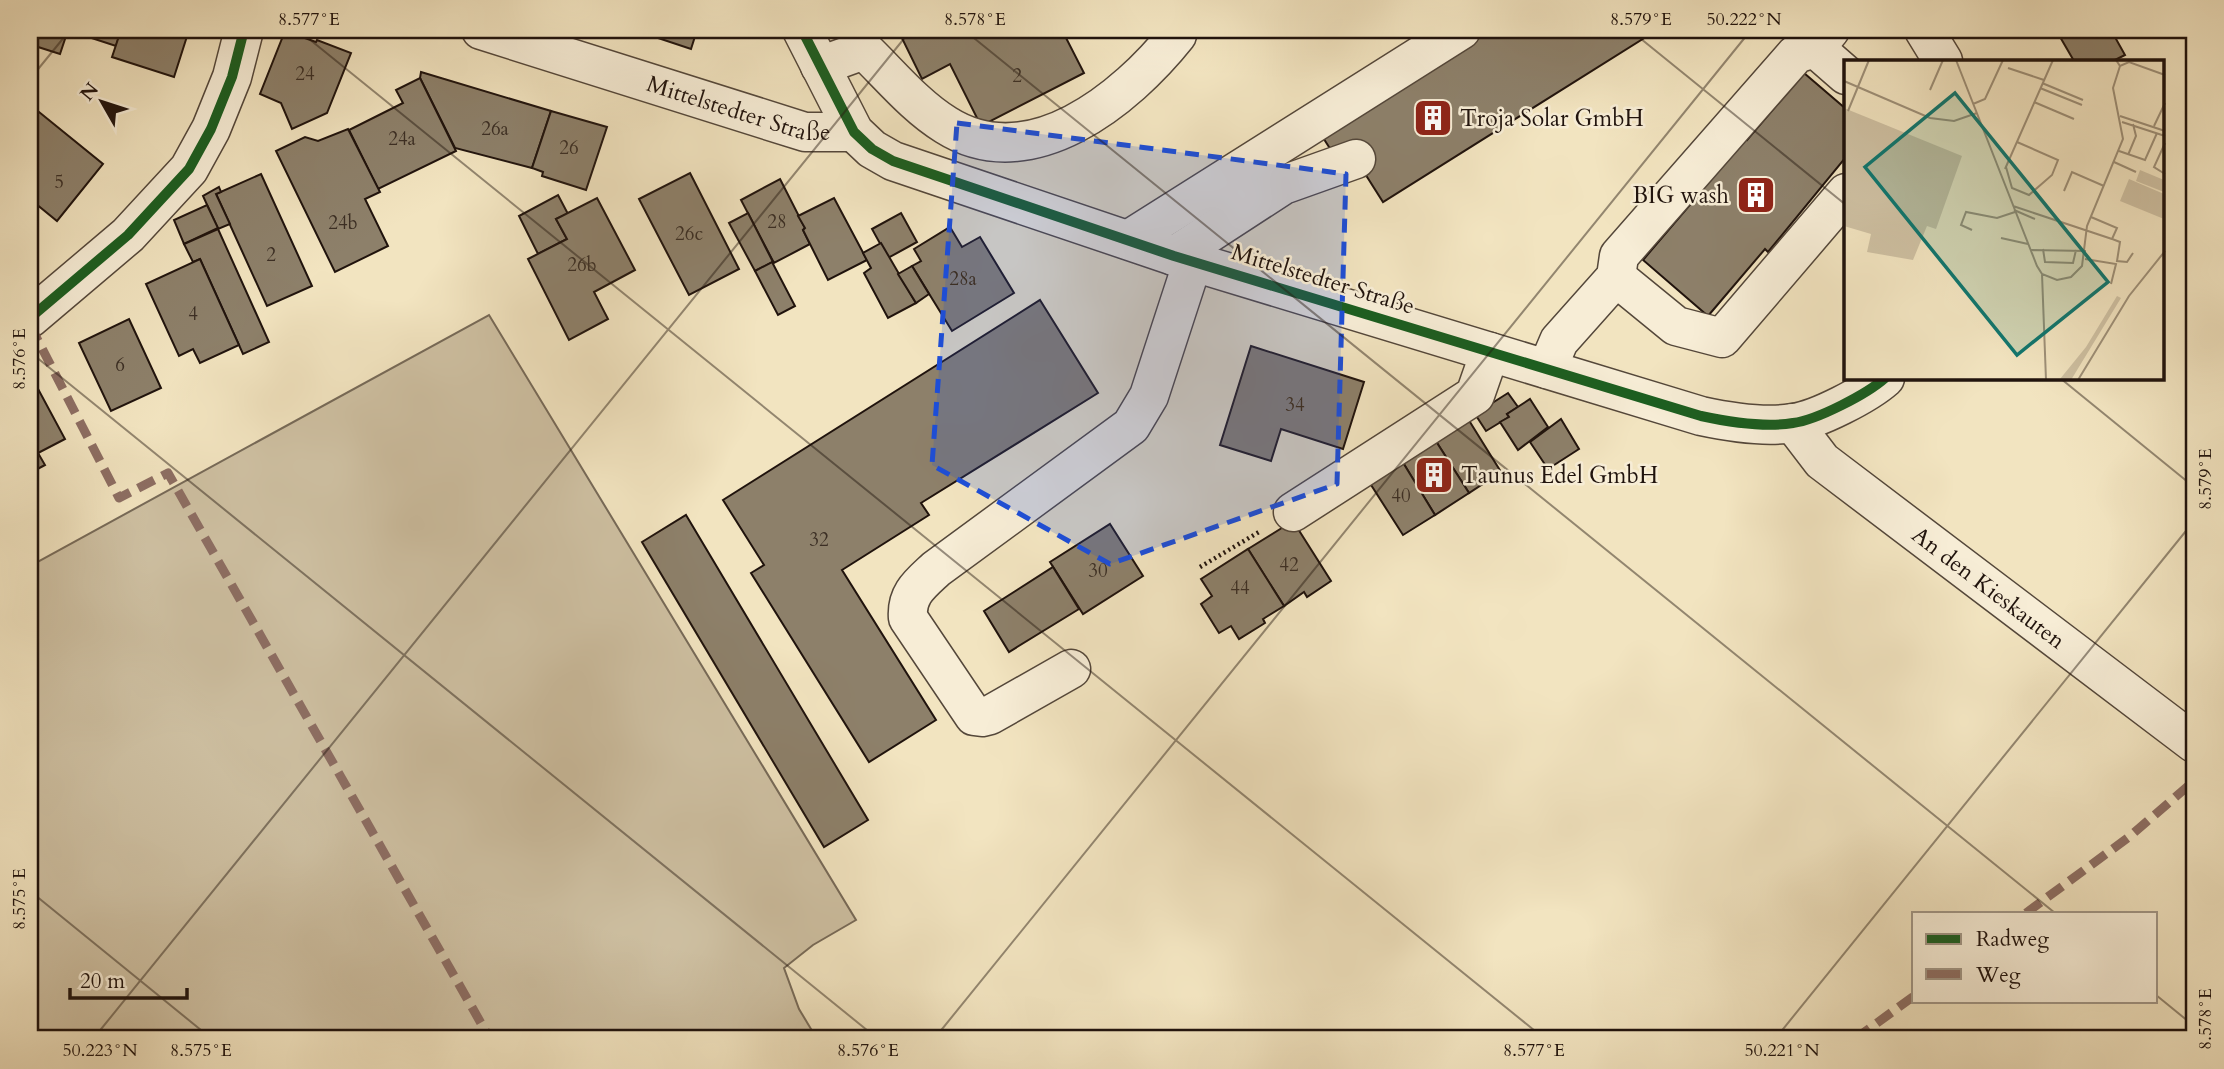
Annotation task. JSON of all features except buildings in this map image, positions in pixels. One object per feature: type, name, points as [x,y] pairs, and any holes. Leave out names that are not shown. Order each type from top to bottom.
[{"type":"street","points":[[30,318],[128,234],[189,169],[211,129],[232,78],[244,30]]},
{"type":"street","name":"Mittelstedter Straße","points":[[481,30],[806,132],[854,132],[872,149],[892,161],[1184,258],[1701,416],[1736,423],[1793,424]]},
{"type":"street","points":[[802,30],[854,132]]},
{"type":"street","points":[[820,66],[864,50],[922,107],[947,126],[973,139],[1006,144],[1030,141],[1052,134],[1086,117],[1155,63],[1178,30]]},
{"type":"street","points":[[1128,240],[1461,30]]},
{"type":"street","points":[[1547,369],[1559,341],[1616,277],[1619,256],[1796,54],[1823,39],[1844,72]]},
{"type":"street","points":[[1071,669],[990,715],[982,718],[974,716],[908,618],[906,604],[917,587],[936,569],[1131,426],[1149,396],[1184,258],[1283,185],[1356,159]]},
{"type":"street","points":[[1616,277],[1676,326],[1722,338],[1844,195]]},
{"type":"street","points":[[1293,512],[1475,395],[1490,352]]},
{"type":"street","points":[[1793,424],[1841,406],[1883,380]]},
{"type":"street","name":"An den Kieskauten","points":[[1793,424],[1822,461],[2194,743]]},
{"type":"path","points":[[1200,567],[1293,512]]},
{"type":"highlighted area","points":[[957,123],[1346,174],[1337,484],[1110,564],[932,465]]},
{"type":"shaded area","points":[[489,315],[856,920],[813,945],[784,968],[799,1009],[817,1039],[30,1039],[30,566]]},
{"type":"marked path","points":[[30,325],[119,498],[168,473],[490,1039]]},
{"type":"marked path","points":[[2027,912],[2129,837],[2194,781]]},
{"type":"marked path","points":[[1855,1039],[1912,997]]},
{"type":"cycle path","points":[[30,318],[128,235],[189,169],[211,129],[232,77],[244,30]]},
{"type":"cycle path","points":[[802,30],[854,132],[872,149],[893,161],[1174,256],[1701,416],[1723,420],[1770,425],[1803,421],[1841,405],[1882,380]]},
{"type":"place","name":"Troja Solar GmbH","points":[[1433,118]]},
{"type":"place","name":"BIG wash","points":[[1756,195]]},
{"type":"place","name":"Taunus Edel GmbH","points":[[1434,475]]}]
